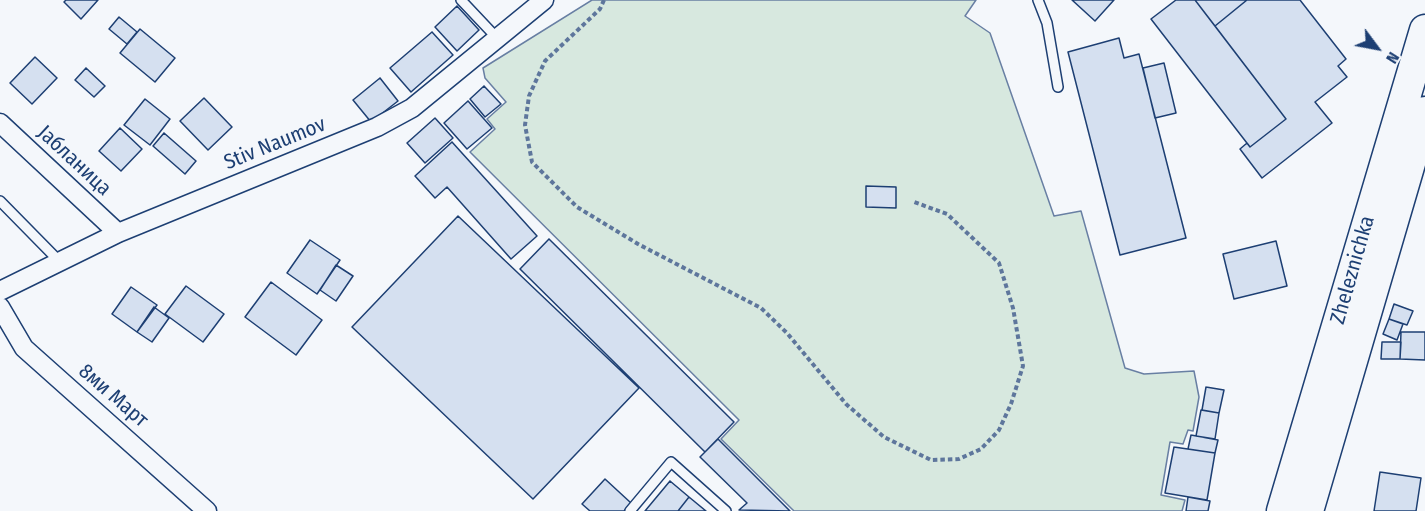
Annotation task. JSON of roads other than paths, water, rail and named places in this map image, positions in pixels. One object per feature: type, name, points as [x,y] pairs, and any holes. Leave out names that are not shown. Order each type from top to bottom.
[{"type":"main road","name":"Zheleznichka","points":[[1282,511],[1425,30]]},
{"type":"main road","name":"Zheleznichka","points":[[1308,511],[1425,112]]},
{"type":"street","name":"Stiv Naumov","points":[[0,291],[118,233],[376,127],[412,108],[544,0]]},
{"type":"street","name":"Јабланица","points":[[0,123],[118,233]]},
{"type":"street","name":"8ми Март","points":[[0,307],[24,348],[207,511]]},
{"type":"lane","points":[[461,0],[496,37]]},
{"type":"lane","points":[[1038,0],[1047,23],[1058,87]]},
{"type":"lane","points":[[0,201],[60,262]]},
{"type":"lane","points":[[630,511],[671,462],[726,511]]}]
